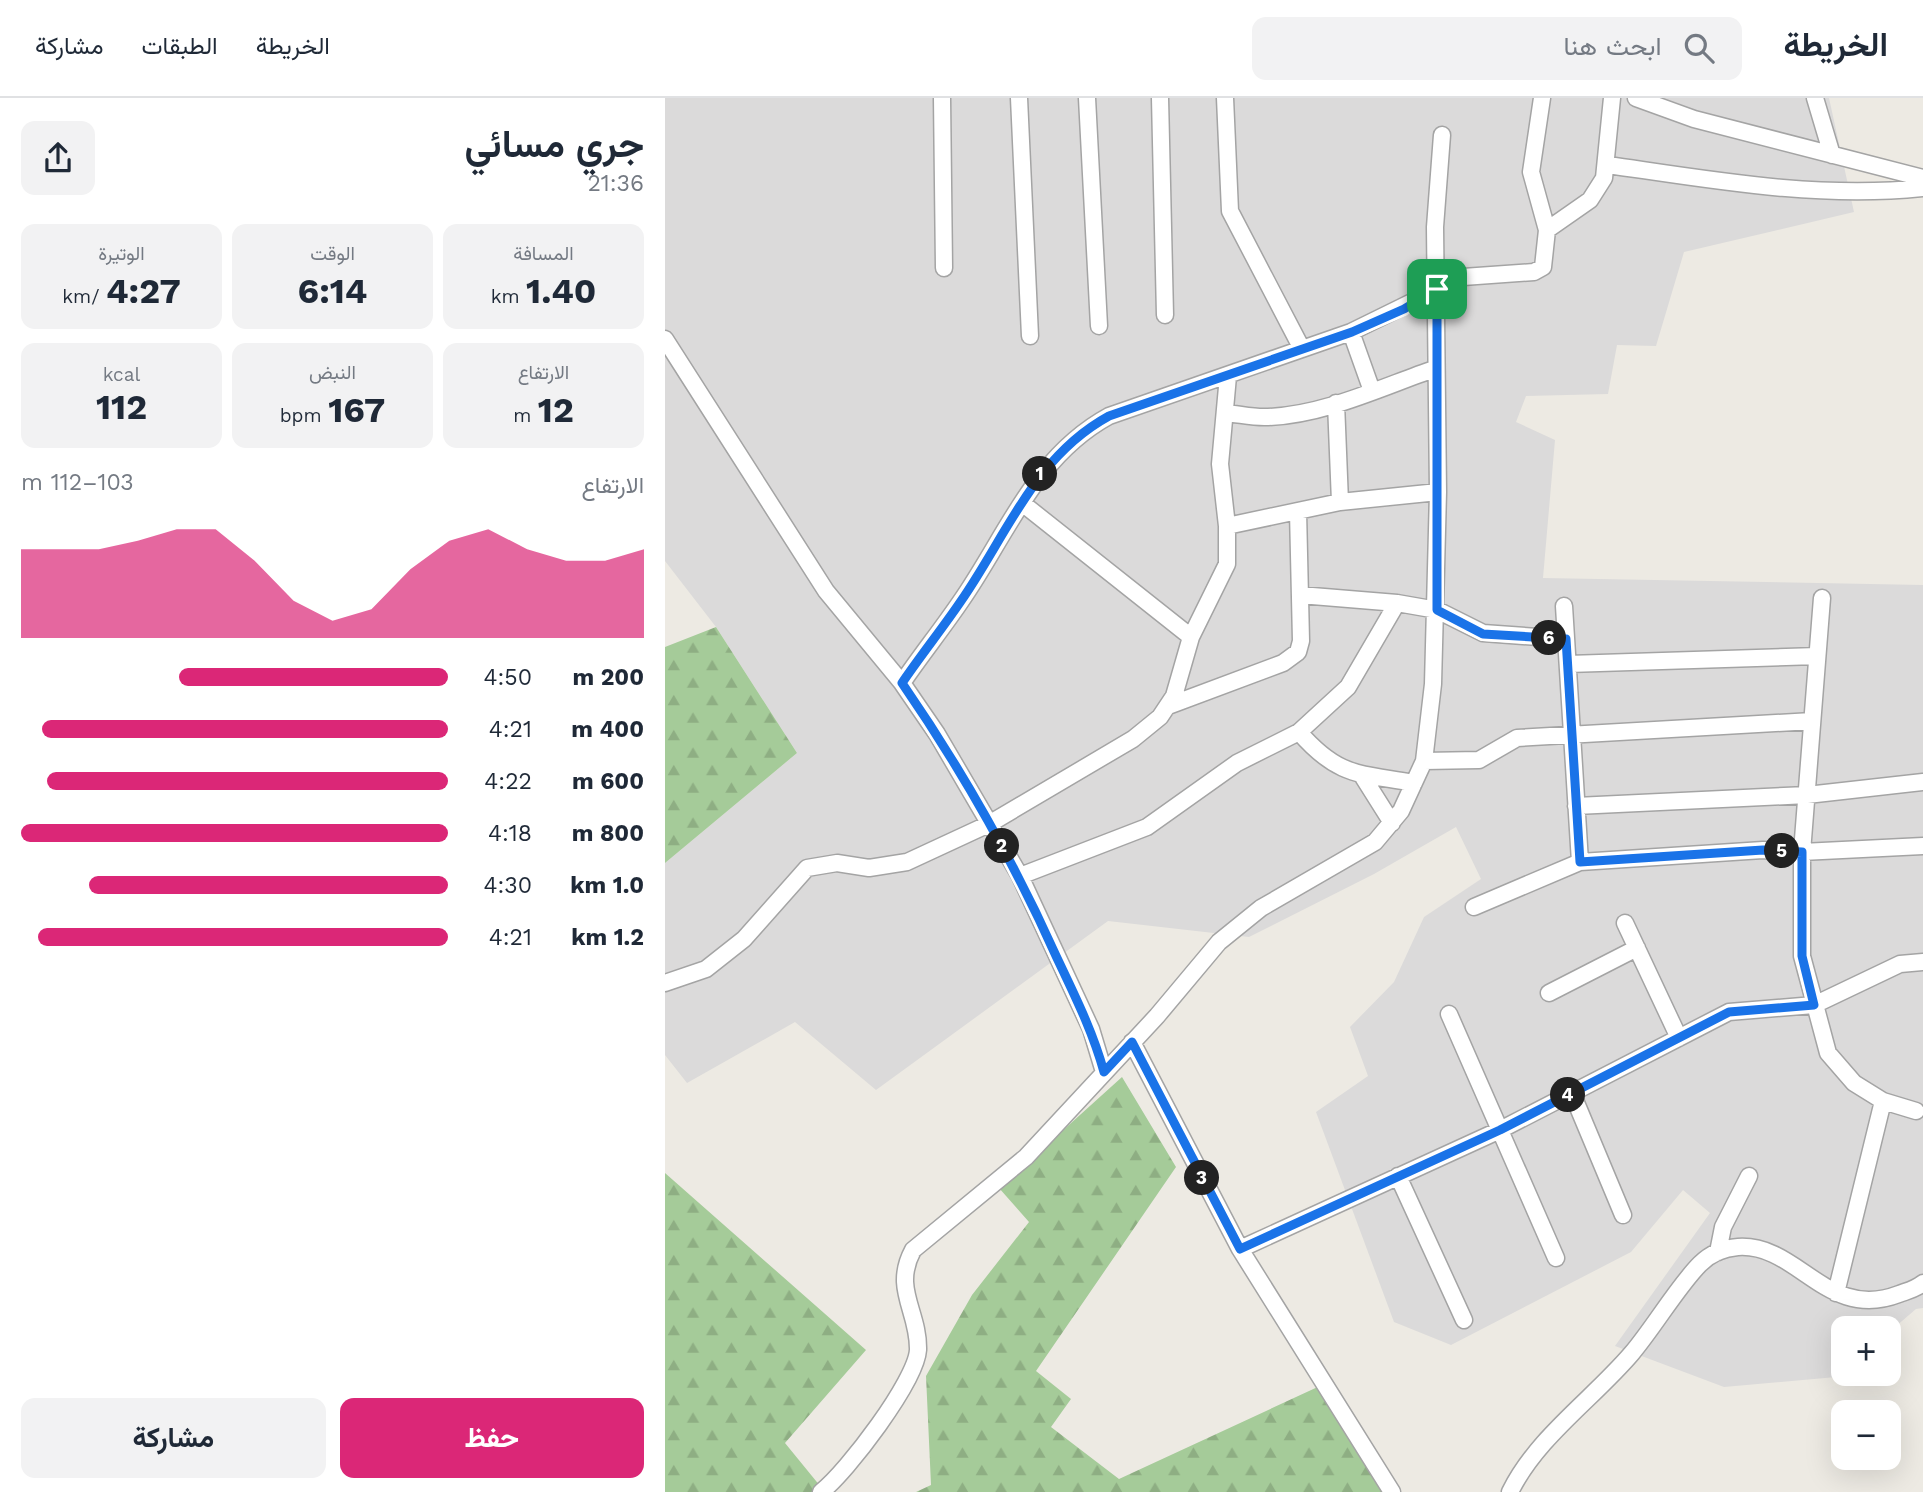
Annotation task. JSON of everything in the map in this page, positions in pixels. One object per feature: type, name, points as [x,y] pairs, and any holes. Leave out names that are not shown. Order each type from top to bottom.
[{"type":"street","points":[[942,98],[944,268]]},
{"type":"street","points":[[1019,98],[1030,336]]},
{"type":"street","points":[[1087,98],[1099,326]]},
{"type":"street","points":[[1160,98],[1165,314]]},
{"type":"street","points":[[1225,98],[1230,211],[1302,349]]},
{"type":"street","points":[[902,683],[930,640],[961,602],[1047,465],[1086,429],[1109,416],[1352,332],[1404,309],[1437,289],[1479,274],[1539,270],[1546,261],[1547,230],[1531,172],[1542,98]]},
{"type":"street","points":[[1547,230],[1590,200],[1600,187],[1608,164],[1612,98]]},
{"type":"street","points":[[1636,98],[1694,119],[1923,178]]},
{"type":"street","points":[[1815,98],[1832,155]]},
{"type":"street","points":[[821,1492],[855,1456],[909,1377],[918,1352],[904,1290],[906,1264],[913,1250],[1026,1157],[1132,1042],[1212,949],[1240,923],[1311,877],[1375,842],[1392,823],[1414,783],[1424,761],[1437,610],[1435,227],[1442,135]]},
{"type":"street","points":[[1608,164],[1759,187],[1885,192],[1923,188]]},
{"type":"street","points":[[1352,332],[1372,391]]},
{"type":"street","points":[[665,339],[826,591],[902,683],[937,734],[1020,876],[1091,1029],[1104,1072]]},
{"type":"street","points":[[1225,413],[1271,417],[1336,403],[1434,369]]},
{"type":"street","points":[[1168,706],[1191,637],[1227,564],[1227,526],[1220,464],[1228,376]]},
{"type":"street","points":[[1336,403],[1340,502]]},
{"type":"street","points":[[1227,526],[1340,502],[1438,492]]},
{"type":"street","points":[[1022,503],[1191,637]]},
{"type":"street","points":[[665,984],[706,969],[744,939],[807,868],[837,863],[869,868],[907,862],[989,824],[1133,739],[1168,706],[1293,657],[1301,641],[1298,511]]},
{"type":"street","points":[[1300,596],[1397,603],[1437,610],[1483,634],[1566,639]]},
{"type":"street","points":[[1822,598],[1802,852],[1802,956],[1828,1053],[1854,1083],[1883,1101],[1916,1111]]},
{"type":"street","points":[[1020,876],[1147,827],[1237,764],[1299,732],[1348,687],[1397,603]]},
{"type":"street","points":[[1564,606],[1580,862]]},
{"type":"street","points":[[1568,664],[1817,656]]},
{"type":"street","points":[[1424,761],[1479,760],[1517,738],[1812,721]]},
{"type":"street","points":[[1299,732],[1336,765],[1363,777],[1414,783]]},
{"type":"street","points":[[1363,777],[1392,823]]},
{"type":"street","points":[[1576,806],[1807,795],[1923,782]]},
{"type":"street","points":[[1474,907],[1580,862],[1763,850],[1802,852],[1923,846]]},
{"type":"street","points":[[1625,923],[1679,1038]]},
{"type":"street","points":[[1549,993],[1637,948]]},
{"type":"street","points":[[1240,1249],[1500,1130],[1729,1012],[1814,1005],[1900,964],[1923,962]]},
{"type":"street","points":[[1449,1014],[1556,1258]]},
{"type":"street","points":[[1132,1042],[1240,1249],[1392,1492]]},
{"type":"street","points":[[1572,1093],[1623,1215]]},
{"type":"street","points":[[1836,1293],[1883,1101]]},
{"type":"street","points":[[1398,1176],[1464,1320]]},
{"type":"street","points":[[1718,1252],[1723,1227],[1749,1176]]},
{"type":"street","points":[[1510,1492],[1531,1459],[1629,1356],[1700,1264],[1718,1252],[1737,1247],[1771,1251],[1821,1287],[1865,1300],[1888,1299],[1923,1283]]},
{"type":"shaded area","points":[[665,98],[1829,98],[1854,212],[1684,252],[1656,346],[1617,345],[1608,394],[1526,396],[1516,422],[1555,440],[1543,578],[1923,585],[1923,1308],[1916,1309],[1901,1322],[1901,1316],[1831,1316],[1831,1377],[1724,1387],[1615,1346],[1710,1213],[1683,1190],[1631,1252],[1451,1345],[1394,1322],[1316,1112],[1368,1076],[1350,1027],[1394,982],[1424,917],[1481,879],[1456,827],[1374,874],[1249,937],[1108,921],[876,1090],[795,1022],[687,1083],[665,1055],[665,863],[797,753],[716,627],[665,561]]},
{"type":"green space","points":[[716,627],[797,753],[665,863],[665,647]]},
{"type":"green space","points":[[1122,1077],[1176,1167],[1036,1371],[1071,1399],[1051,1427],[1119,1479],[1322,1385],[1394,1492],[916,1492],[931,1485],[926,1376],[972,1295],[1029,1222],[999,1188]]},
{"type":"green space","points":[[665,1173],[866,1350],[785,1443],[825,1492],[665,1492]]},
{"type":"route","points":[[1437,289],[1434,369],[1438,492],[1437,610],[1483,634],[1566,639],[1580,862],[1763,850],[1802,852],[1802,956],[1814,1005],[1729,1012],[1500,1130],[1240,1249],[1132,1042],[1104,1072],[1091,1029],[1020,876],[937,734],[902,683],[930,640],[961,602],[1033,483],[1047,465],[1086,429],[1109,416],[1352,332],[1404,309],[1437,289]]}]
